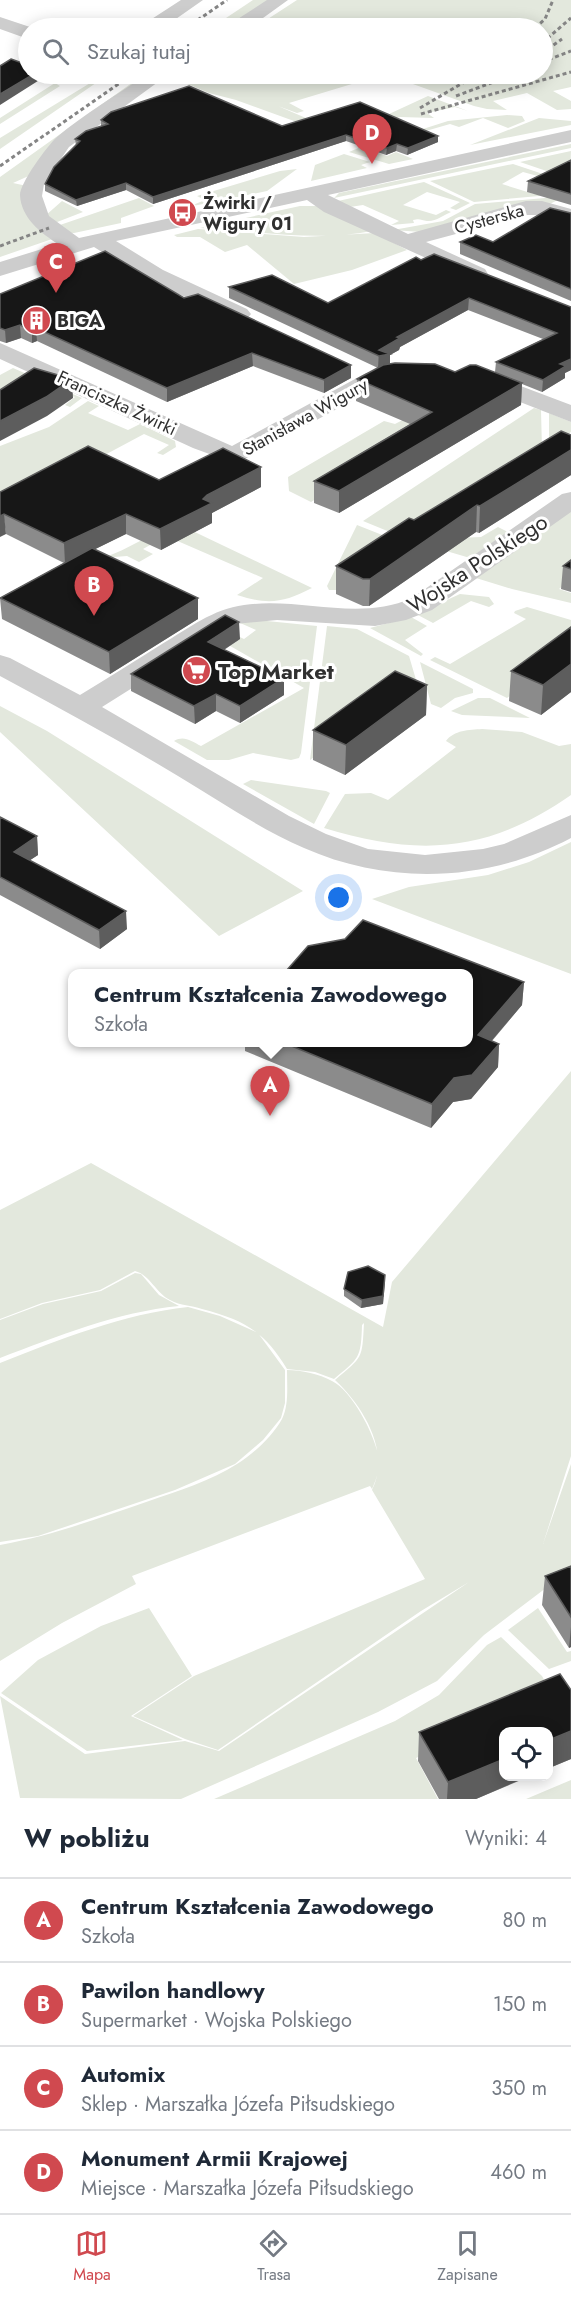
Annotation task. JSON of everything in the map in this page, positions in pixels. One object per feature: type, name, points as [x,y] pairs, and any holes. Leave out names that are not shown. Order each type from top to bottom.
[{"type":"street","points":[[166,18],[194,0]]},
{"type":"street","points":[[252,18],[279,0]]},
{"type":"street","points":[[0,23],[18,29]]},
{"type":"street","points":[[143,84],[62,143],[33,184],[31,196],[39,218],[47,227],[86,242],[259,323]]},
{"type":"street","points":[[0,269],[86,242],[571,136]]},
{"type":"street","points":[[309,192],[332,207],[499,283]]},
{"type":"street","name":"Cysterska","points":[[406,241],[526,208],[542,208],[571,216]]},
{"type":"street","name":"Franciszka Żwirki","points":[[0,350],[202,443],[234,455]]},
{"type":"street","name":"Stanisława Wigury","points":[[234,455],[365,373],[425,376]]},
{"type":"street","points":[[462,376],[479,377],[571,414]]},
{"type":"street","name":"Wojska Polskiego","points":[[82,707],[224,618],[235,614],[273,611],[369,618],[399,614],[422,604],[571,500]]},
{"type":"street","points":[[0,664],[82,707],[282,825],[336,850],[406,865],[459,864],[517,850],[571,825]]},
{"type":"shaded area","points":[[253,0],[271,0],[245,18],[226,18]]},
{"type":"shaded area","points":[[297,0],[571,0],[571,87],[553,91],[571,101],[571,109],[557,110],[527,93],[493,101],[507,110],[487,109],[413,84],[553,84],[553,18],[269,18]]},
{"type":"shaded area","points":[[53,84],[60,86],[0,124],[0,118]]},
{"type":"shaded area","points":[[89,84],[94,84],[0,149],[0,138]]},
{"type":"shaded area","points":[[130,84],[139,84],[33,174],[13,183],[27,186],[55,238],[0,257],[0,177]]},
{"type":"shaded area","points":[[187,84],[352,84],[289,103],[304,111],[297,113],[278,106],[336,131],[389,114],[428,96],[468,111],[455,107],[427,113],[434,118],[400,117],[340,133],[316,129],[236,100]]},
{"type":"shaded area","points":[[507,115],[522,116],[525,121],[508,128],[483,118],[459,127],[450,124],[405,137],[401,136],[448,121]]},
{"type":"shaded area","points":[[539,118],[571,121],[571,125],[470,145]]},
{"type":"shaded area","points":[[571,144],[571,148],[334,198],[339,193]]},
{"type":"shaded area","points":[[361,147],[387,156],[396,152],[413,159],[389,164],[349,152]]},
{"type":"shaded area","points":[[571,151],[570,179],[520,162]]},
{"type":"shaded area","points":[[344,154],[370,162],[361,165],[367,168],[311,181],[315,165]]},
{"type":"shaded area","points":[[513,164],[567,182],[523,172],[502,184],[534,194],[549,191],[539,196],[474,202],[430,181]]},
{"type":"shaded area","points":[[297,169],[267,191],[188,207],[205,200],[197,196],[280,171]]},
{"type":"shaded area","points":[[424,182],[470,203],[456,210],[450,208],[460,202],[427,192],[403,205],[436,215],[446,210],[451,212],[433,220],[417,219],[413,220],[414,223],[391,225],[399,221],[363,205],[350,207],[338,201]]},
{"type":"shaded area","points":[[571,184],[571,193],[548,205],[421,232],[393,230],[443,221],[475,204],[545,198]]},
{"type":"shaded area","points":[[139,198],[154,206],[121,218],[121,223],[74,233],[68,233],[57,226]]},
{"type":"shaded area","points":[[62,201],[83,212],[52,224],[45,216]]},
{"type":"shaded area","points":[[300,206],[318,206],[372,231],[308,236],[200,228]]},
{"type":"shaded area","points":[[198,229],[304,237],[375,233],[407,250],[352,270],[294,284],[247,245],[225,252],[200,237],[174,235]]},
{"type":"shaded area","points":[[13,368],[82,398],[70,407],[65,405],[75,397],[37,385],[0,403],[0,375]]},
{"type":"shaded area","points":[[456,392],[485,400],[311,502],[289,491],[288,477],[384,421],[395,424]]},
{"type":"shaded area","points":[[88,401],[99,406],[88,413],[128,430],[140,424],[175,441],[176,447],[163,455],[157,453],[169,445],[144,434],[0,511],[0,446],[49,427]]},
{"type":"shaded area","points":[[534,408],[541,410],[542,450],[450,523],[475,534],[402,537],[363,521]]},
{"type":"shaded area","points":[[549,413],[571,422],[571,432],[549,448]]},
{"type":"shaded area","points":[[571,508],[571,579],[559,589],[571,593],[571,603],[476,578]]},
{"type":"shaded area","points":[[178,524],[312,588],[292,597],[275,601],[237,595],[263,578],[166,536],[143,549],[153,554],[139,562],[127,556],[102,558]]},
{"type":"shaded area","points":[[357,525],[405,544],[338,590],[329,590],[327,586]]},
{"type":"shaded area","points":[[498,527],[508,532],[470,558],[409,540],[481,537]]},
{"type":"shaded area","points":[[460,594],[489,597],[494,604],[489,607],[471,601],[433,623],[416,614]]},
{"type":"shaded area","points":[[527,607],[571,620],[571,652],[507,698],[430,660],[435,657],[450,664],[526,619],[514,613]]},
{"type":"shaded area","points":[[411,617],[427,626],[405,640],[423,654],[421,656],[370,628]]},
{"type":"shaded area","points":[[257,620],[317,626],[301,753],[299,758],[291,760],[253,753],[229,760],[207,760],[174,741],[184,739],[201,746],[304,688],[225,643],[223,629],[244,639],[256,630],[238,622]]},
{"type":"shaded area","points":[[327,626],[357,629],[409,656],[422,700],[404,691],[310,760]]},
{"type":"shaded area","points":[[420,662],[473,689],[473,693],[455,698],[441,708],[431,704]]},
{"type":"shaded area","points":[[478,698],[490,698],[530,718],[462,715],[451,711]]},
{"type":"shaded area","points":[[0,706],[47,731],[303,891],[219,936],[0,732]]},
{"type":"shaded area","points":[[482,729],[522,732],[559,746],[571,744],[571,795],[511,829],[481,839],[452,844],[422,846],[391,843],[324,828],[345,794],[371,793],[388,800],[456,747],[446,741],[449,737],[462,731]]},
{"type":"shaded area","points":[[251,780],[330,793],[314,824],[243,784]]},
{"type":"shaded area","points":[[571,842],[571,974],[372,899],[409,887],[488,875],[529,862]]},
{"type":"shaded area","points":[[571,1071],[571,1456],[543,1544],[571,1464],[571,1569],[484,1635],[437,1681],[378,1712],[181,1799],[20,1798],[0,1696],[85,1754],[185,1741],[219,1751],[469,1582],[421,1611],[218,1750],[185,1739],[133,1716],[194,1676],[425,1579],[372,1490],[377,1476],[378,1461],[372,1431],[356,1403],[335,1380],[359,1356],[363,1344],[364,1323],[357,1357],[334,1379],[315,1372],[287,1369],[270,1345],[252,1329],[230,1318],[170,1300],[145,1276],[135,1271],[100,1290],[42,1303],[0,1319],[0,1210],[91,1163],[383,1327],[392,1282]]},
{"type":"shaded area","points":[[135,1273],[141,1274],[159,1295],[179,1306],[110,1319],[0,1358],[0,1320],[43,1304],[101,1291]]},
{"type":"shaded area","points":[[188,1307],[220,1316],[258,1333],[285,1370],[285,1403],[281,1418],[263,1440],[235,1464],[175,1490],[38,1536],[0,1542],[0,1363],[116,1321]]},
{"type":"shaded area","points":[[287,1370],[310,1373],[332,1381],[340,1386],[354,1403],[367,1424],[378,1454],[378,1472],[372,1489],[370,1486],[132,1576],[136,1584],[62,1623],[0,1661],[0,1545],[56,1532],[112,1514],[194,1485],[237,1464],[262,1444],[282,1419],[287,1402]]},
{"type":"shaded area","points":[[149,1608],[192,1676],[131,1716],[183,1740],[87,1751],[1,1693],[38,1660],[101,1626]]},
{"type":"shaded area","points":[[538,1608],[567,1652],[571,1651],[571,1661],[549,1669],[508,1630]]},
{"type":"shaded area","points":[[501,1637],[542,1676],[553,1696],[416,1758],[438,1799],[214,1799],[395,1721],[439,1695],[487,1645]]},
{"type":"shaded area","points":[[571,1780],[571,1799],[526,1799]]},
{"type":"building","points":[[11,59],[18,61],[18,83],[0,94],[0,66]]},
{"type":"building","points":[[189,86],[282,126],[360,102],[438,136],[408,148],[397,144],[387,148],[346,135],[153,197],[126,183],[76,200],[45,184],[54,167],[80,141],[75,139],[86,131],[108,124],[101,120],[111,112]]},
{"type":"building","points":[[571,160],[571,194],[528,181]]},
{"type":"building","points":[[550,208],[571,213],[571,289],[460,242],[476,235],[493,242]]},
{"type":"building","points":[[105,251],[184,298],[198,294],[351,365],[324,380],[252,353],[167,388],[36,328],[32,330],[20,325],[5,330],[0,328],[0,294]]},
{"type":"building","points":[[434,254],[571,307],[571,359],[560,364],[566,366],[543,380],[496,362],[557,333],[469,298],[397,337],[400,338],[379,350],[390,354],[379,356],[229,287],[272,275],[328,303],[416,257],[421,260]]},
{"type":"building","points":[[435,364],[455,372],[470,365],[476,365],[522,383],[339,491],[314,481],[432,412],[357,379],[383,365]]},
{"type":"building","points":[[34,368],[72,379],[46,397],[0,421],[0,390]]},
{"type":"building","points":[[561,431],[571,435],[571,450],[480,506],[477,505],[370,579],[363,579],[336,566],[409,518],[414,520]]},
{"type":"building","points":[[88,446],[159,480],[223,448],[261,467],[203,499],[212,503],[160,529],[126,514],[64,543],[4,514],[0,516],[0,492]]},
{"type":"building","points":[[92,548],[198,598],[109,652],[0,598]]},
{"type":"building","points":[[571,560],[571,569],[563,566]]},
{"type":"building","points":[[225,615],[239,622],[208,642],[284,678],[240,706],[216,694],[194,706],[131,674]]},
{"type":"building","points":[[571,627],[571,664],[543,685],[511,671]]},
{"type":"building","points":[[395,671],[427,685],[346,745],[313,730]]},
{"type":"building","points":[[0,817],[37,836],[14,852],[126,911],[99,930],[0,877]]},
{"type":"building","points":[[363,920],[524,982],[478,1035],[499,1044],[472,1075],[454,1078],[432,1104],[294,1047],[473,1047],[473,969],[288,969],[308,946],[345,939]]},
{"type":"building","points":[[368,1266],[385,1275],[383,1296],[362,1300],[344,1289],[348,1272]]},
{"type":"building","points":[[571,1566],[571,1617],[545,1576]]},
{"type":"building","points":[[560,1674],[571,1690],[571,1731],[553,1738],[553,1727],[499,1727],[499,1761],[448,1782],[419,1732]]},
{"type":"railway","points":[[201,18],[227,0]]},
{"type":"railway","points":[[545,18],[553,0]]},
{"type":"railway","points":[[553,34],[571,18]]},
{"type":"railway","points":[[553,45],[562,39]]},
{"type":"railway","points":[[553,58],[571,51]]},
{"type":"railway","points":[[553,77],[571,72]]},
{"type":"railway","points":[[0,166],[119,84]]},
{"type":"railway","points":[[420,108],[461,84]]},
{"type":"railway","points":[[456,96],[488,84]]},
{"type":"railway","points":[[421,114],[528,84]]},
{"type":"railway","points":[[0,246],[49,228]]},
{"type":"place","name":"Monument Armii Krajowej","points":[[372,164]]},
{"type":"place","name":"Żwirki / Wigury 01","points":[[182,213]]},
{"type":"place","name":"Automix","points":[[56,293]]},
{"type":"place","name":"BIGA","points":[[36,321]]},
{"type":"place","name":"Pawilon handlowy","points":[[94,616]]},
{"type":"place","name":"Top Market","points":[[197,671]]},
{"type":"place","name":"Centrum Kształcenia Zawodowego","points":[[270,1116]]}]
